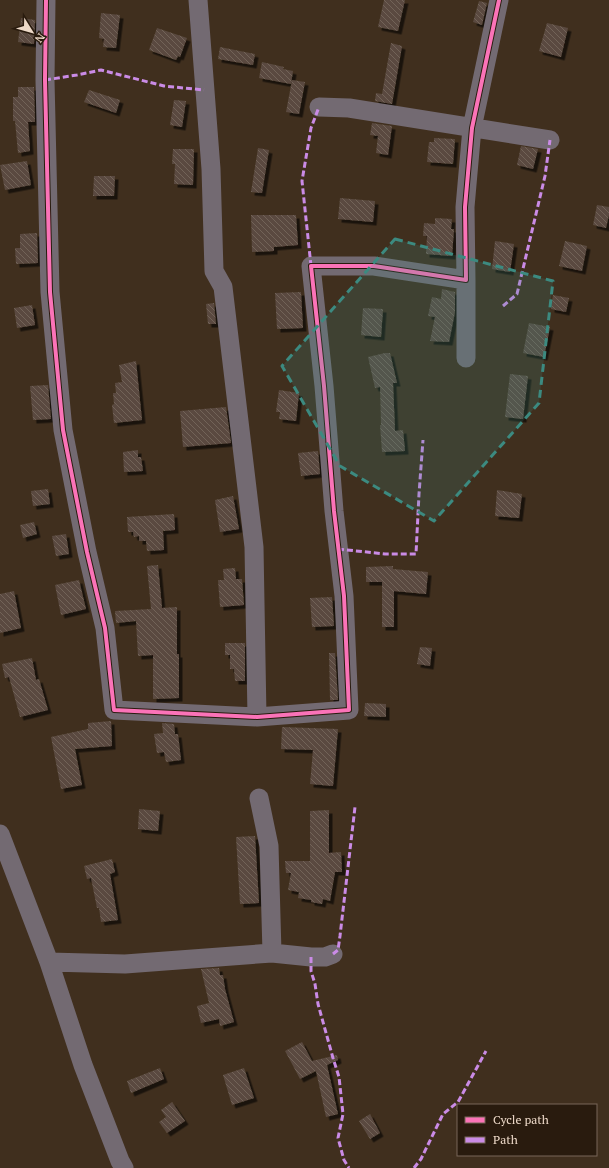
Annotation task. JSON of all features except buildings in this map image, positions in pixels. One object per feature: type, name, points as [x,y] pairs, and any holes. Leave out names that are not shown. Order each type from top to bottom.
[{"type":"street","points":[[46,0],[45,80],[50,292],[63,430],[87,552],[105,628],[114,710],[258,717],[349,710],[344,596],[334,511],[324,386],[311,266],[374,266],[466,280]]},
{"type":"street","points":[[198,0],[211,169],[214,271],[223,287],[254,547],[258,717]]},
{"type":"street","points":[[466,358],[465,207],[472,128],[499,0]]},
{"type":"street","points":[[319,107],[349,108],[550,140]]},
{"type":"street","points":[[259,798],[269,846],[272,953]]},
{"type":"street","points":[[0,834],[49,962],[82,1065],[124,1168]]},
{"type":"street","points":[[49,962],[125,964],[272,953],[311,957],[325,957],[333,954]]},
{"type":"highlighted area","points":[[395,239],[553,281],[539,403],[434,521],[340,466],[282,366]]},
{"type":"marked path","points":[[45,80],[101,70],[164,86],[204,90]]},
{"type":"marked path","points":[[311,266],[302,181],[311,128],[319,107]]},
{"type":"marked path","points":[[503,306],[517,294],[545,176],[550,140]]},
{"type":"marked path","points":[[338,549],[385,554],[416,554],[423,440]]},
{"type":"marked path","points":[[333,954],[338,950],[355,807]]},
{"type":"marked path","points":[[311,957],[311,971],[315,984],[318,1004],[339,1077],[343,1114],[338,1138],[344,1160],[349,1168]]},
{"type":"marked path","points":[[414,1168],[421,1159],[443,1114],[458,1102],[486,1051]]},
{"type":"cycle path","points":[[46,0],[45,80],[50,292],[63,430],[87,552],[105,628],[114,710],[257,717],[349,710],[344,596],[334,511],[324,386],[311,266],[374,266],[466,280],[465,207],[472,128],[499,0]]}]
